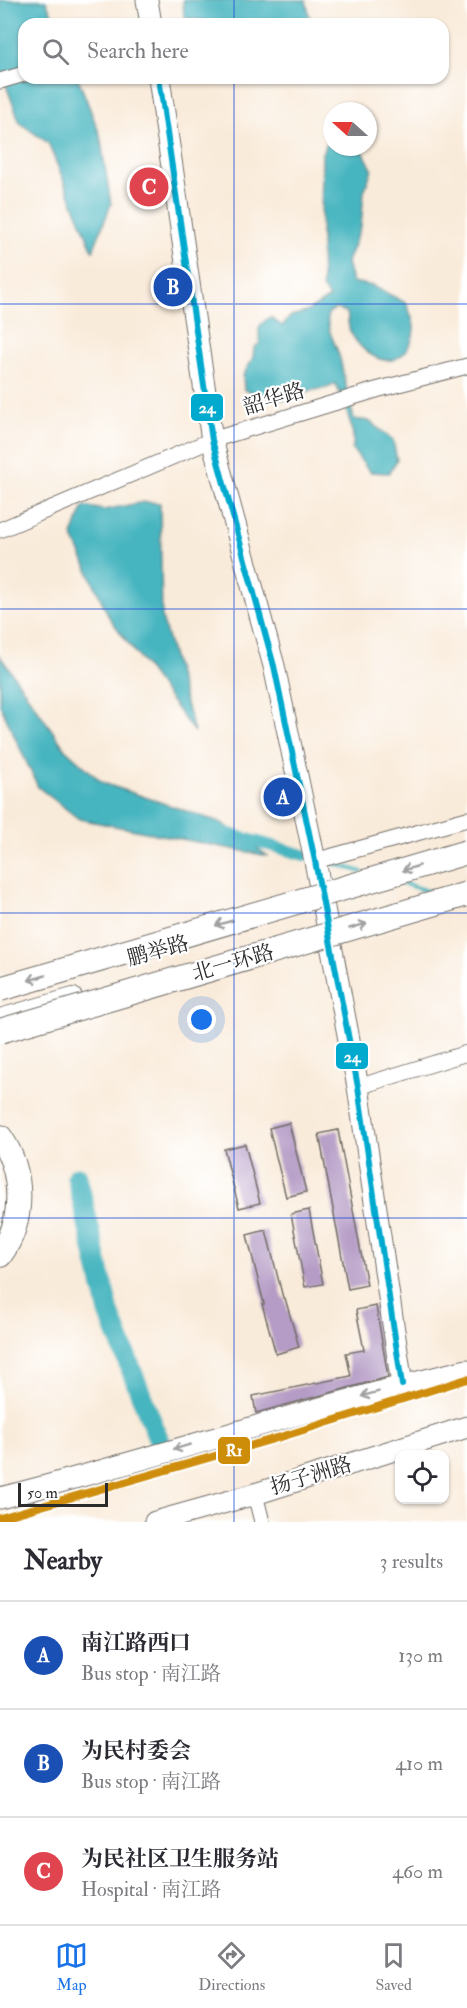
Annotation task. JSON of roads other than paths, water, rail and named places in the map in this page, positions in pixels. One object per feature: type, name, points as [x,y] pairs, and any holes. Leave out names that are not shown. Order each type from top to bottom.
[{"type":"highway","name":"北一环路","points":[[0,989],[467,852]]},
{"type":"highway","name":"北一环路","points":[[0,1031],[467,894]]},
{"type":"highway","points":[[0,1137],[9,1149],[16,1172],[19,1197],[15,1227],[0,1255]]},
{"type":"main road","points":[[147,0],[150,18]]},
{"type":"main road","points":[[160,84],[212,440],[274,666],[315,861],[358,1087],[402,1385]]},
{"type":"main road","points":[[0,1498],[85,1476],[402,1385],[467,1370]]},
{"type":"main road","name":"扬子洲路","points":[[155,1522],[255,1494],[467,1427]]},
{"type":"street","points":[[0,81],[18,76]]},
{"type":"street","name":"韶华路","points":[[0,530],[212,440],[376,390],[467,366]]},
{"type":"street","points":[[315,861],[467,819]]},
{"type":"street","name":"鹏举路","points":[[0,1018],[328,927]]},
{"type":"street","points":[[358,1087],[467,1053]]},
{"type":"street","points":[[255,1494],[262,1522]]},
{"type":"water","points":[[0,0],[46,0],[54,18],[18,18],[18,84],[80,84],[100,135],[111,204],[93,251],[48,143],[20,123],[0,69]]},
{"type":"water","points":[[183,0],[306,0],[310,18],[184,18]]},
{"type":"water","points":[[323,151],[323,156],[366,156],[372,169],[364,192],[361,226],[347,262],[352,282],[373,286],[406,303],[414,326],[412,340],[404,354],[396,359],[378,359],[355,340],[349,329],[347,312],[335,309],[328,313],[328,326],[339,356],[354,419],[369,421],[393,440],[397,460],[389,473],[370,472],[352,449],[351,426],[336,384],[283,400],[244,390],[243,376],[253,357],[254,348],[260,343],[261,325],[270,317],[282,326],[291,316],[306,312],[329,298],[322,287]]},
{"type":"water","points":[[144,502],[160,503],[162,618],[194,732],[109,617],[72,535],[84,506],[104,510]]},
{"type":"water","points":[[0,656],[65,749],[103,783],[222,823],[268,856],[79,819],[38,787],[0,705]]},
{"type":"waterway","points":[[226,833],[304,855]]},
{"type":"waterway","points":[[329,862],[362,872]]},
{"type":"waterway","points":[[398,882],[434,893]]},
{"type":"waterway","points":[[77,1177],[109,1313],[158,1438]]},
{"type":"place","name":"为民社区卫生服务站","points":[[149,187]]},
{"type":"place","name":"为民村委会","points":[[173,287]]},
{"type":"place","name":"南江路西口","points":[[283,797]]}]
